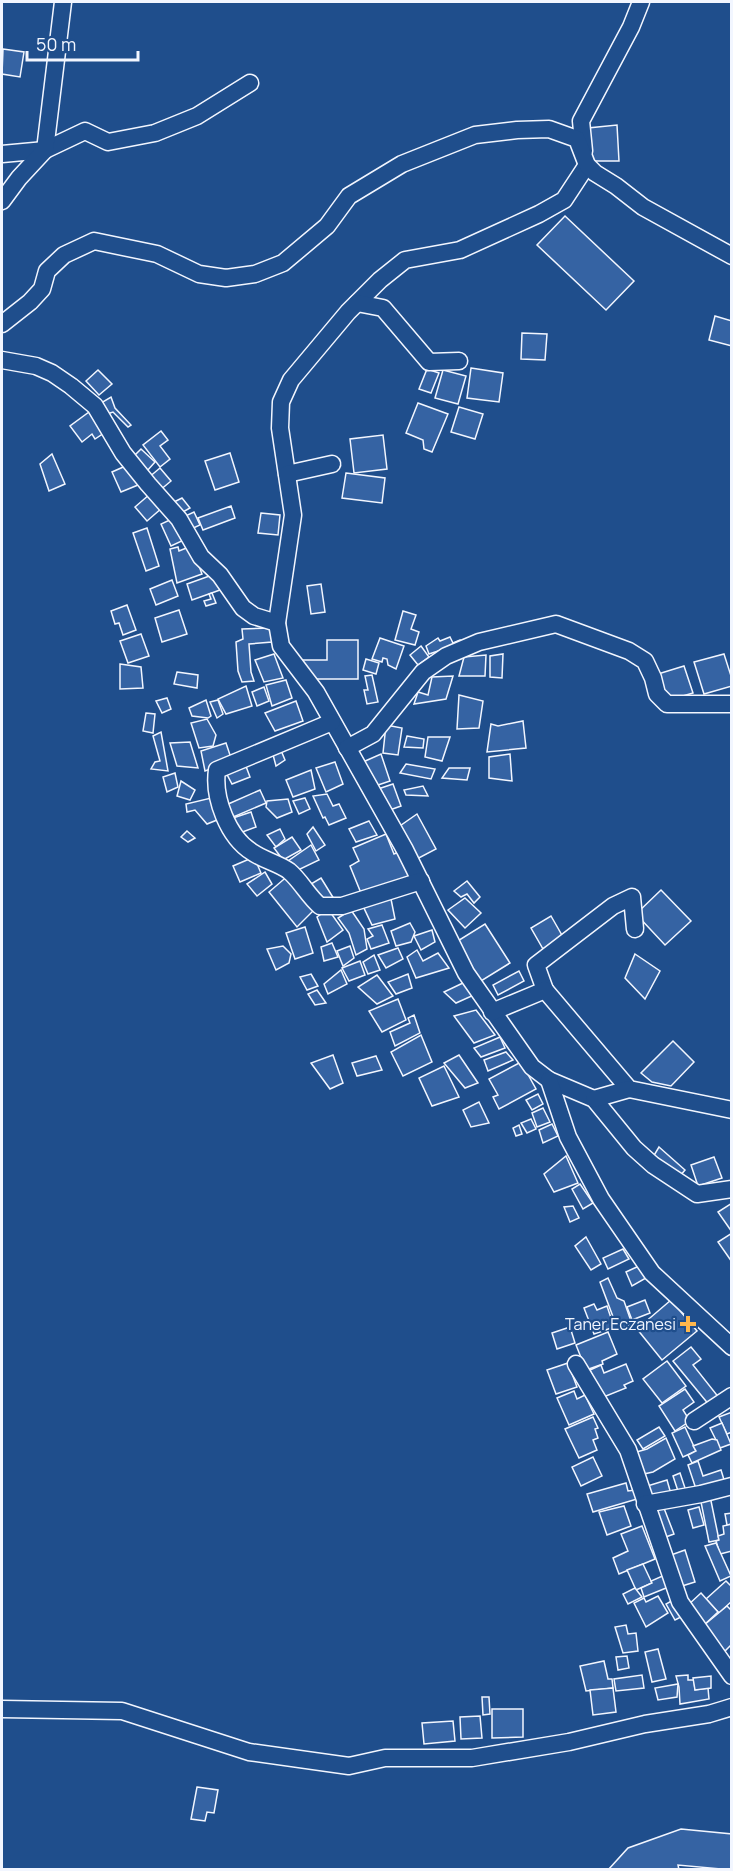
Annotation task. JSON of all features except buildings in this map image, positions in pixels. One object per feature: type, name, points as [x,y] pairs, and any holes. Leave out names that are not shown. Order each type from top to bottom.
[{"type":"street","points":[[2,201],[19,178],[45,150],[63,2]]},
{"type":"street","points":[[641,2],[631,27],[581,121],[586,160],[564,200],[508,229],[460,250],[405,260],[357,303],[291,380],[280,402],[280,428],[293,515],[278,623],[282,645],[316,692],[421,881],[466,973],[532,1067],[549,1080],[594,1099],[634,1148],[654,1165],[697,1194],[732,1189]]},
{"type":"street","points":[[2,154],[45,150],[85,131],[108,142],[155,133],[197,116],[250,83]]},
{"type":"street","points":[[2,324],[30,302],[42,289],[47,271],[64,255],[94,241],[157,254],[199,274],[226,278],[255,274],[283,263],[327,226],[349,196],[402,164],[475,135],[517,130],[549,129],[577,139],[586,160],[595,173],[643,207],[732,256]]},
{"type":"street","points":[[357,303],[383,308],[429,362],[459,361]]},
{"type":"street","points":[[2,360],[36,366],[52,373],[95,406],[123,453],[179,519],[201,557],[220,575],[243,608],[254,616],[278,623]]},
{"type":"street","points":[[287,474],[332,464]]},
{"type":"street","points":[[347,748],[373,734],[423,672],[446,656],[479,642],[556,624],[628,651],[645,662],[653,678],[657,694],[667,705],[732,704]]},
{"type":"street","points":[[332,722],[217,770],[221,805],[234,835],[240,844],[252,853],[287,870],[320,906],[342,906],[421,881]]},
{"type":"street","points":[[629,1089],[545,990],[536,965],[613,906],[632,897],[635,929]]},
{"type":"street","points":[[492,1012],[545,990]]},
{"type":"street","points":[[549,1080],[568,1137],[601,1199],[652,1273],[732,1347]]},
{"type":"street","points":[[594,1099],[629,1089],[732,1110]]},
{"type":"street","points":[[576,1364],[628,1450],[680,1602],[732,1676]]},
{"type":"street","points":[[694,1422],[732,1396]]},
{"type":"street","points":[[645,1504],[732,1486]]},
{"type":"street","points":[[2,1709],[122,1711],[249,1752],[350,1766],[385,1758],[472,1758],[568,1742],[645,1724],[709,1714],[732,1707]]},
{"type":"place","name":"Taner Eczanesi","points":[[688,1324]]}]
